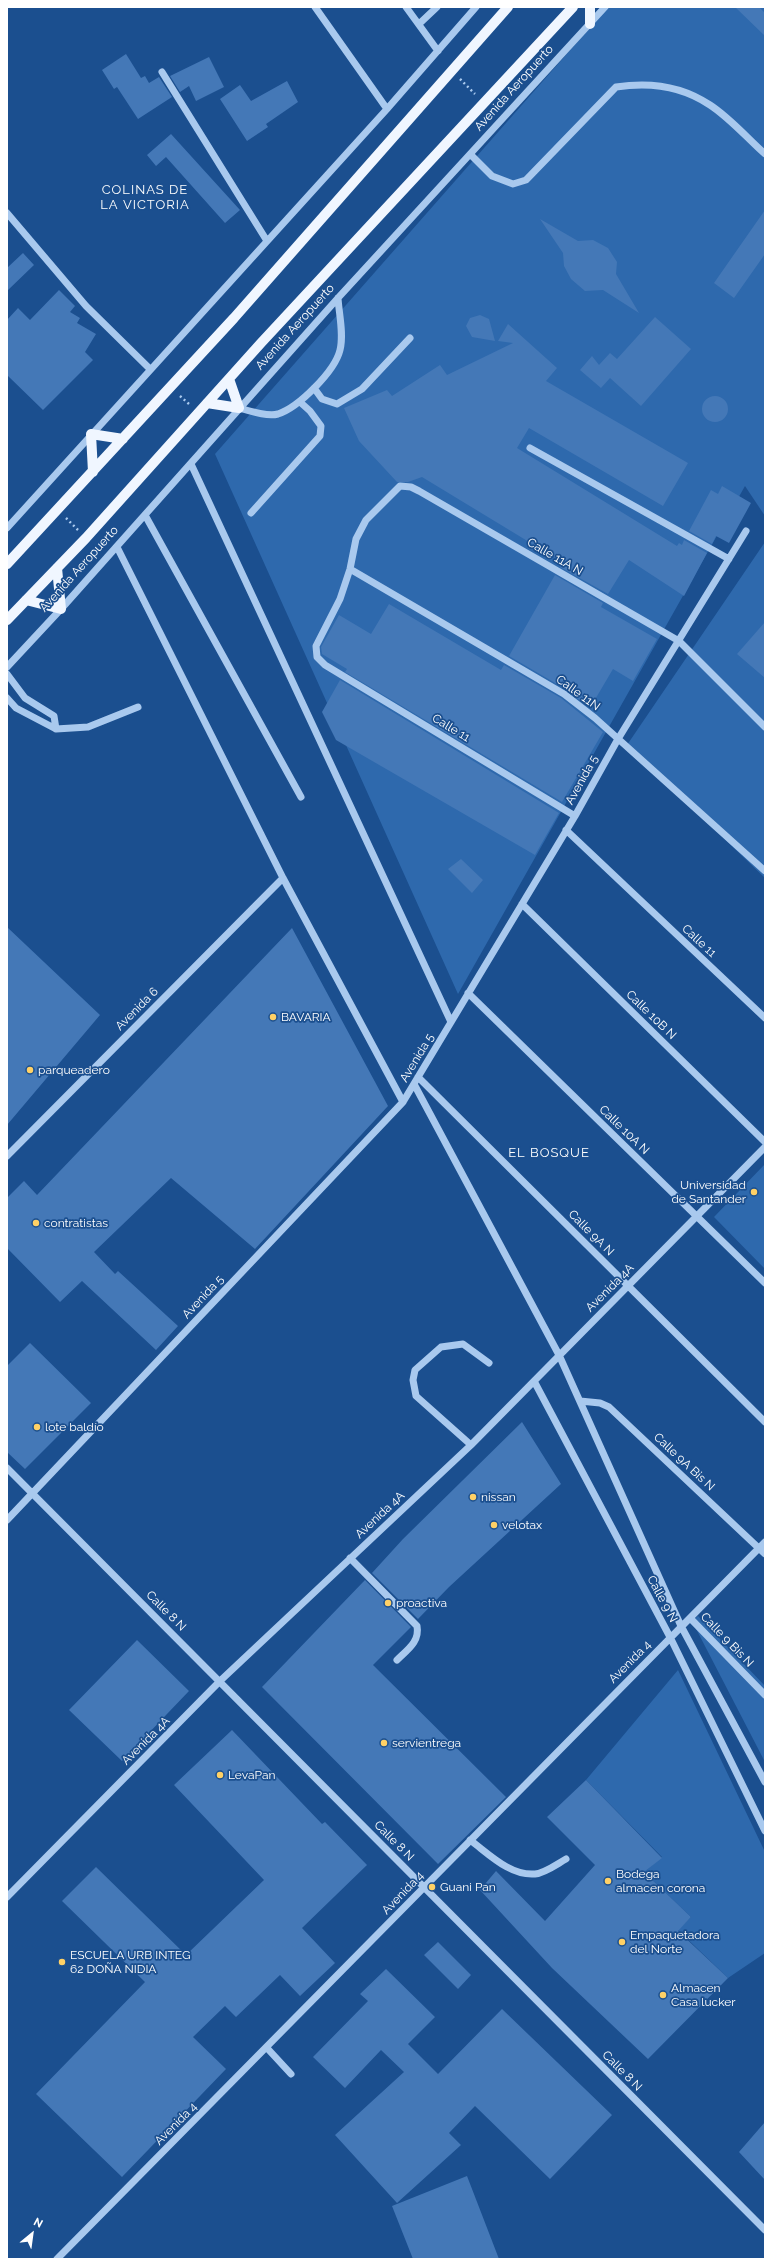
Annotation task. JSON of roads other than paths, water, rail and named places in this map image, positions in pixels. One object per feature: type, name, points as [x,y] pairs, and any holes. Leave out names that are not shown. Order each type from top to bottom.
[{"type":"main road","points":[[7,564],[234,318],[508,7]]},
{"type":"main road","name":"Avenida Aeropuerto","points":[[7,620],[57,568],[229,379],[573,7]]},
{"type":"main road","points":[[590,7],[590,24]]},
{"type":"main road","points":[[208,403],[239,408],[229,379]]},
{"type":"main road","points":[[93,472],[91,434],[123,439]]},
{"type":"main road","points":[[26,600],[61,609],[57,568]]},
{"type":"street","points":[[315,7],[387,109]]},
{"type":"street","points":[[406,7],[438,51]]},
{"type":"street","points":[[419,24],[437,7]]},
{"type":"street","points":[[7,528],[387,109],[476,7]]},
{"type":"street","name":"Avenida Aeropuerto","points":[[7,667],[117,547],[338,298],[471,155],[605,7]]},
{"type":"street","points":[[162,72],[267,241]]},
{"type":"street","points":[[471,155],[492,176],[513,184],[526,180],[616,87],[639,84],[668,87],[710,104],[765,154]]},
{"type":"street","points":[[7,212],[86,306],[150,369]]},
{"type":"street","points":[[239,408],[260,414],[278,414],[300,402],[314,388],[340,351],[341,334],[338,298]]},
{"type":"street","points":[[314,388],[322,399],[337,404],[362,389],[410,338]]},
{"type":"street","points":[[251,513],[320,436],[321,426],[310,411],[300,402]]},
{"type":"street","points":[[530,448],[729,559]]},
{"type":"street","points":[[191,464],[451,1022]]},
{"type":"street","name":"Calle 11A N","points":[[350,569],[356,539],[366,520],[400,486],[410,487],[679,641],[765,727]]},
{"type":"street","points":[[145,515],[301,798]]},
{"type":"street","name":"Avenida 5","points":[[7,1520],[403,1102],[566,830],[618,738],[746,531]]},
{"type":"street","points":[[117,547],[283,878],[403,1102]]},
{"type":"street","name":"Calle 11","points":[[350,569],[340,599],[316,646],[317,657],[325,665],[574,816]]},
{"type":"street","name":"Calle 11N","points":[[350,569],[564,694],[618,738],[765,871]]},
{"type":"street","points":[[7,674],[25,698],[54,716],[56,729]]},
{"type":"street","points":[[7,698],[16,708],[56,729],[88,727],[138,707]]},
{"type":"street","name":"Calle 11","points":[[566,830],[765,1018]]},
{"type":"street","name":"Avenida 6","points":[[7,1156],[283,878]]},
{"type":"street","name":"Calle 10B N","points":[[522,904],[765,1142]]},
{"type":"street","name":"Calle 10A N","points":[[468,993],[765,1283]]},
{"type":"street","name":"Calle 9A N","points":[[418,1077],[765,1422]]},
{"type":"street","name":"Calle 9 N","points":[[414,1084],[559,1355],[682,1626],[765,1782]]},
{"type":"street","name":"Avenida 4A","points":[[7,1897],[220,1681],[471,1445],[765,1147]]},
{"type":"street","points":[[471,1445],[416,1396],[413,1380],[415,1370],[441,1347],[463,1344],[489,1363]]},
{"type":"street","name":"Calle 9 N","points":[[534,1381],[670,1637],[765,1831]]},
{"type":"street","name":"Calle 9A Bis N","points":[[580,1401],[600,1403],[609,1407],[765,1554]]},
{"type":"street","name":"Calle 8 N","points":[[7,1468],[765,2230]]},
{"type":"street","name":"Avenida 4","points":[[57,2259],[765,1542]]},
{"type":"street","points":[[350,1558],[417,1626],[418,1635],[416,1640],[397,1660]]},
{"type":"street","name":"Calle 9 Bis N","points":[[690,1618],[765,1695]]},
{"type":"street","points":[[470,1840],[498,1862],[520,1873],[536,1874],[566,1859]]},
{"type":"street","points":[[267,2048],[291,2074]]},
{"type":"place","name":"BAVARIA","points":[[273,1017]]},
{"type":"place","name":"parqueadero","points":[[30,1070]]},
{"type":"place","name":"Universidad de Santander","points":[[754,1192]]},
{"type":"place","name":"contratistas","points":[[36,1223]]},
{"type":"place","name":"lote baldío","points":[[37,1427]]},
{"type":"place","name":"nissan","points":[[473,1497]]},
{"type":"place","name":"velotax","points":[[494,1525]]},
{"type":"place","name":"proactiva","points":[[388,1603]]},
{"type":"place","name":"servientrega","points":[[384,1743]]},
{"type":"place","name":"LevaPan","points":[[220,1775]]},
{"type":"place","name":"Bodega almacen corona","points":[[608,1881]]},
{"type":"place","name":"Guani Pan","points":[[432,1887]]},
{"type":"place","name":"Empaquetadora del Norte","points":[[622,1942]]},
{"type":"place","name":"ESCUELA URB INTEG 62 DOÑA NIDIA","points":[[62,1962]]},
{"type":"place","name":"Almacen Casa lucker","points":[[663,1995]]},
{"type":"district","name":"COLINAS DE LA VICTORIA","points":[[145,198]]},
{"type":"district","name":"EL BOSQUE","points":[[549,1153]]}]
